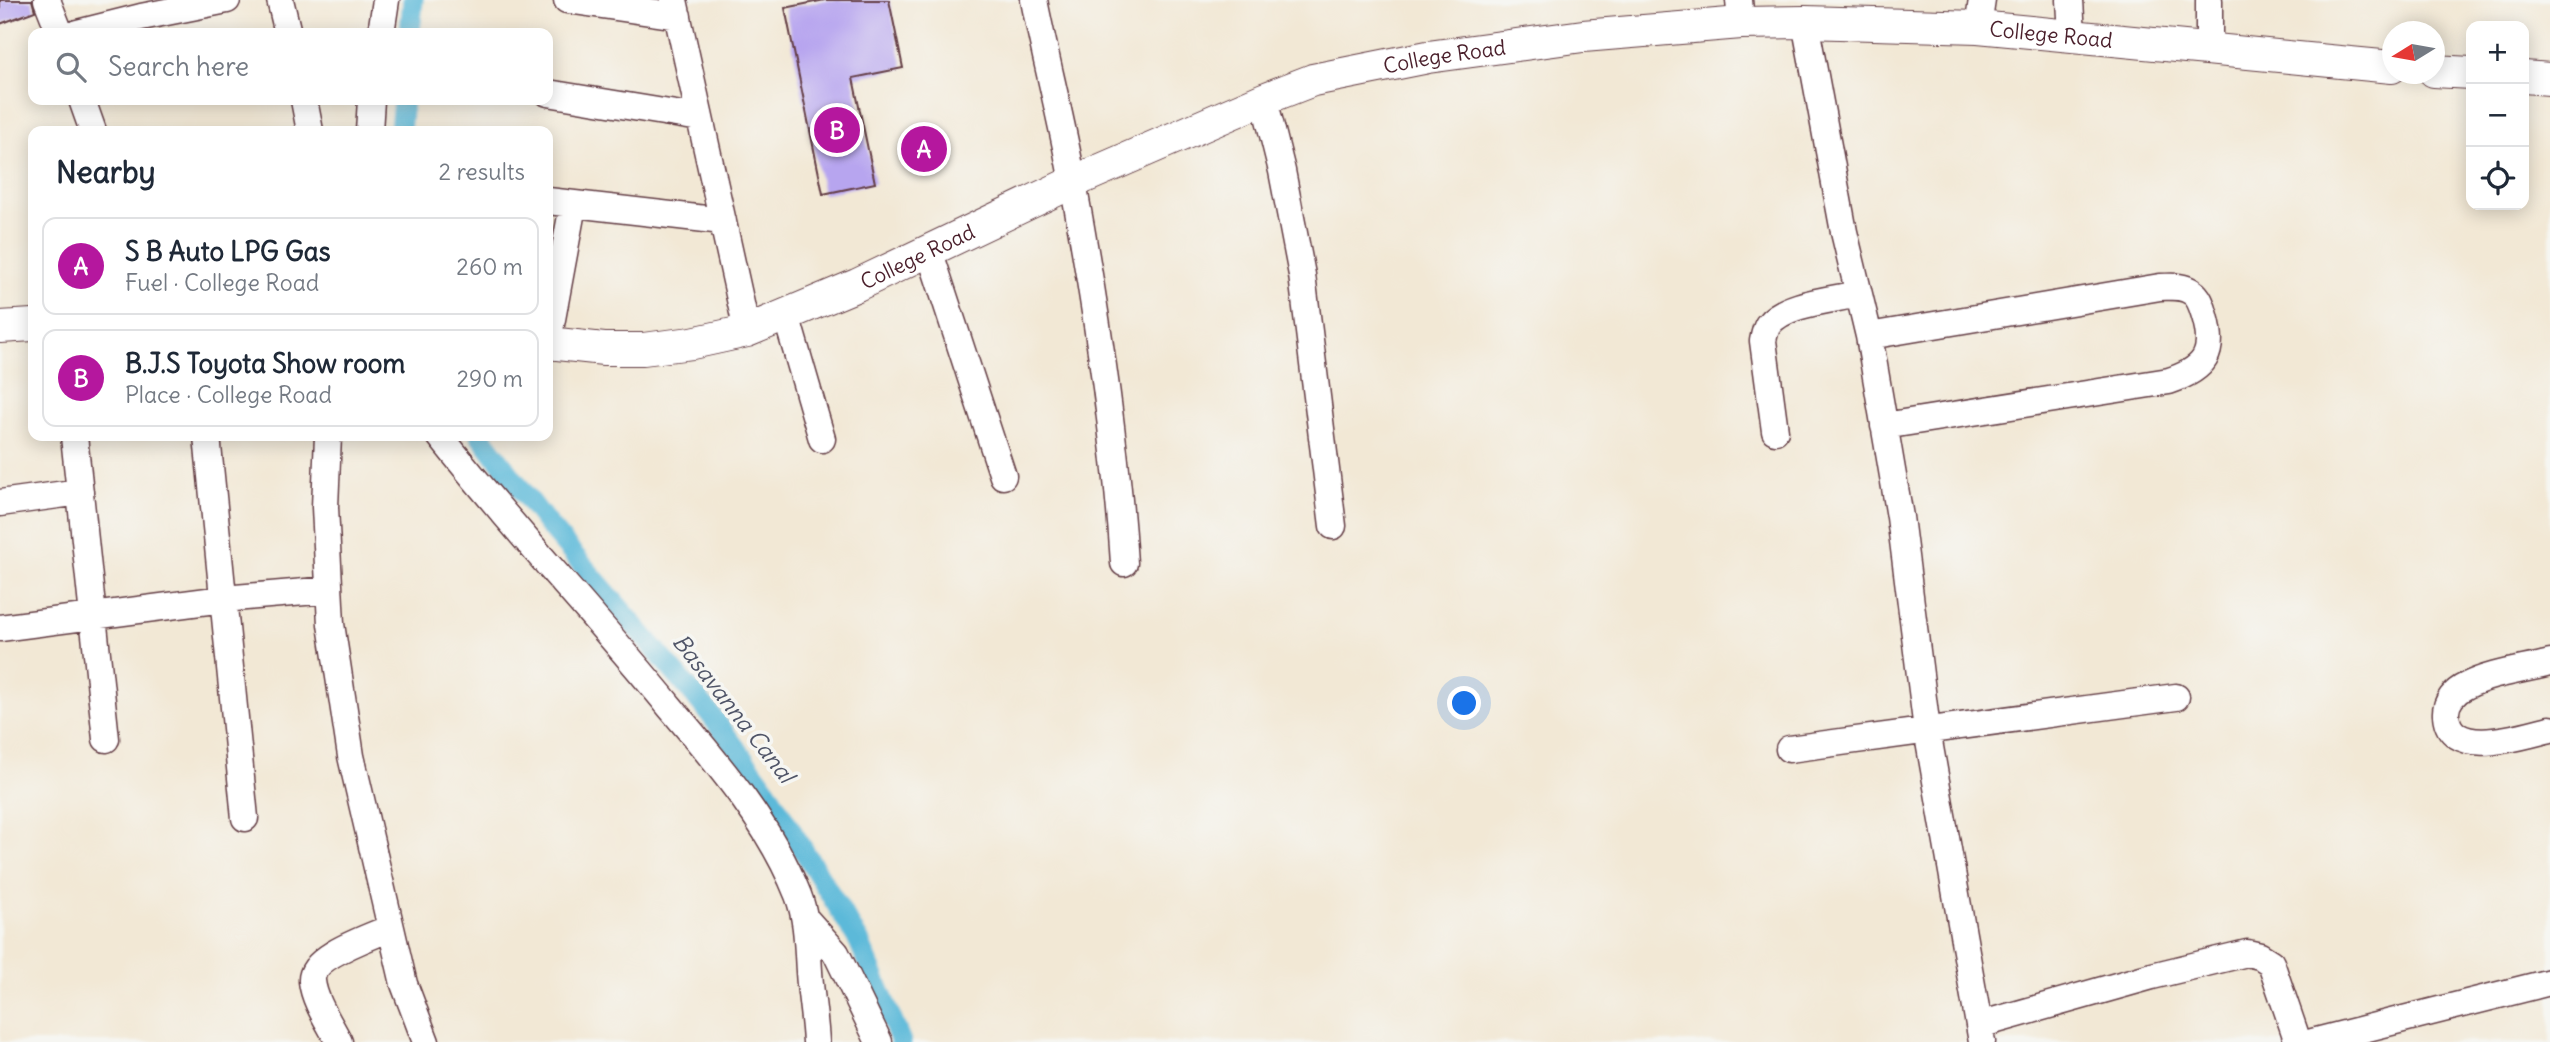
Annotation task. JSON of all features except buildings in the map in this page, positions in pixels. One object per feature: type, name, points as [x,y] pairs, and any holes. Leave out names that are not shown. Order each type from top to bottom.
[{"type":"main road","name":"College Road","points":[[553,343],[604,349],[643,349],[692,343],[747,331],[1073,182],[1264,99],[1313,80],[1428,57],[1740,11],[1805,22],[1980,14],[2072,36],[2382,66]]},
{"type":"main road","points":[[2445,72],[2466,73]]},
{"type":"main road","points":[[2529,77],[2550,79]]},
{"type":"main road","points":[[0,327],[28,325]]},
{"type":"street","points":[[47,0],[58,28]]},
{"type":"street","points":[[89,28],[138,8],[227,0]]},
{"type":"street","points":[[281,0],[287,28]]},
{"type":"street","points":[[382,28],[386,0]]},
{"type":"street","points":[[567,0],[676,8],[747,331]]},
{"type":"street","points":[[1034,0],[1073,182],[1108,396],[1124,563]]},
{"type":"street","points":[[2070,0],[2072,36]]},
{"type":"street","points":[[2209,0],[2209,50]]},
{"type":"street","points":[[1805,22],[1844,232],[1868,336],[1900,517],[1927,730],[1980,1033],[2152,976],[2247,953],[2260,956],[2271,963],[2298,1042]]},
{"type":"street","points":[[553,94],[700,118]]},
{"type":"street","points":[[1264,99],[1282,171],[1302,275],[1334,526]]},
{"type":"street","points":[[84,105],[91,126]]},
{"type":"street","points":[[305,105],[309,126]]},
{"type":"street","points":[[369,126],[371,105]]},
{"type":"street","points":[[553,289],[561,203],[723,221]]},
{"type":"street","points":[[929,250],[1003,476]]},
{"type":"street","points":[[1868,336],[2160,287],[2180,287],[2194,293],[2201,302],[2208,327],[2208,354],[2201,365],[2189,375],[2169,381],[1884,426]]},
{"type":"street","points":[[1775,431],[1764,351],[1766,327],[1778,315],[1795,308],[1858,294]]},
{"type":"street","points":[[786,315],[822,439]]},
{"type":"street","points":[[75,441],[106,739]]},
{"type":"street","points":[[207,441],[245,818]]},
{"type":"street","points":[[328,441],[326,507],[331,624],[351,757],[404,984],[426,1042]]},
{"type":"street","points":[[444,441],[538,556],[619,644],[719,765],[758,819],[798,896],[805,918],[816,1042]]},
{"type":"street","points":[[0,503],[80,492]]},
{"type":"street","points":[[0,628],[223,599],[329,590]]},
{"type":"street","points":[[2550,663],[2465,686],[2448,702],[2446,713],[2448,723],[2458,736],[2472,742],[2489,743],[2550,729]]},
{"type":"street","points":[[1789,749],[2176,697]]},
{"type":"street","points":[[805,918],[836,953],[879,1042]]},
{"type":"street","points":[[339,1042],[312,983],[313,972],[332,954],[390,928]]},
{"type":"street","points":[[2312,1042],[2550,982]]},
{"type":"waterway","name":"Basavanna Canal","points":[[410,28],[413,0]]},
{"type":"waterway","name":"Basavanna Canal","points":[[400,126],[403,105]]},
{"type":"waterway","name":"Basavanna Canal","points":[[485,441],[548,525],[707,710],[764,786],[859,941],[901,1042]]},
{"type":"place","name":"B.J.S Toyota Show room","points":[[837,130]]},
{"type":"place","name":"S B Auto LPG Gas","points":[[924,149]]}]
